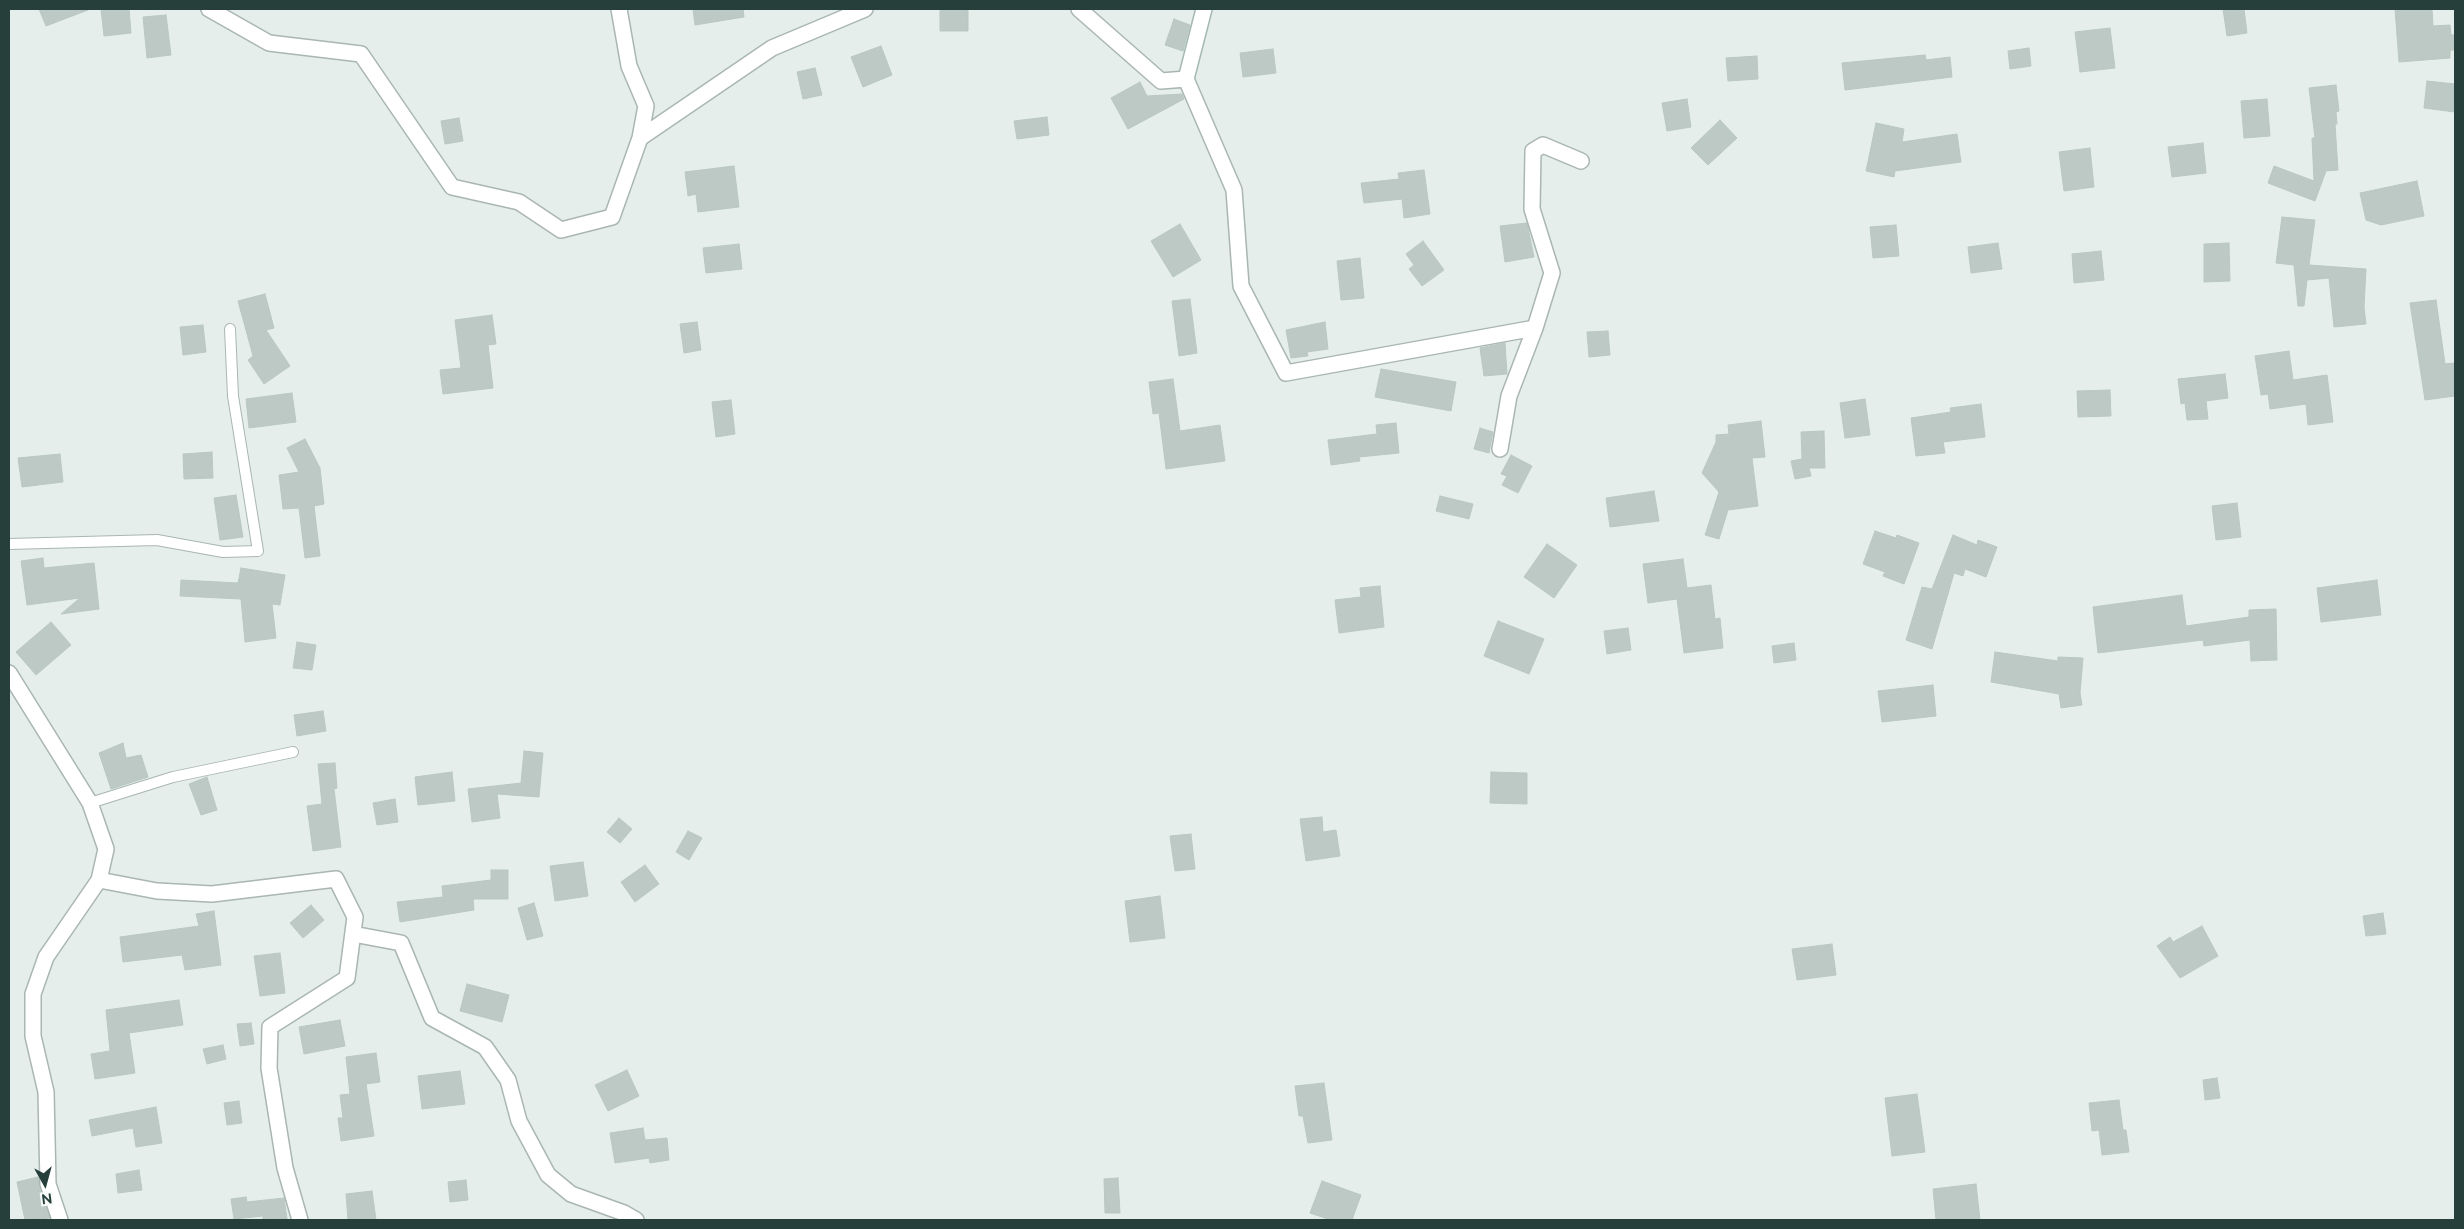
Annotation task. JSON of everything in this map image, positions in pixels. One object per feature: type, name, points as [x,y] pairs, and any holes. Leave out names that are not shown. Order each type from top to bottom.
[{"type":"street","points":[[209,9],[269,43],[361,54],[452,187],[519,202],[561,230],[612,217],[640,138],[646,106],[629,66],[619,9]]},
{"type":"street","points":[[640,138],[772,48],[865,9]]},
{"type":"street","points":[[1079,9],[1161,81],[1186,79]]},
{"type":"street","points":[[1204,9],[1186,79],[1234,190],[1241,286],[1286,373],[1535,328]]},
{"type":"street","points":[[1500,449],[1508,396],[1535,328],[1552,273],[1532,209],[1533,151],[1543,145],[1581,161]]},
{"type":"street","points":[[9,673],[90,803],[106,849],[99,880],[46,957],[33,994],[34,1036],[46,1092],[48,1184],[60,1220]]},
{"type":"street","points":[[99,880],[157,891],[212,894],[336,879],[355,917],[347,978],[270,1027],[269,1068],[285,1168],[300,1220]]},
{"type":"street","points":[[353,934],[401,943],[432,1018],[485,1047],[508,1080],[519,1121],[548,1175],[571,1194],[624,1213],[636,1220]]},
{"type":"lane","points":[[9,544],[157,540],[223,552],[258,551],[233,396],[230,329]]},
{"type":"lane","points":[[90,803],[173,776],[293,752]]},
{"type":"building","points":[[39,9],[88,9],[88,10],[46,26]]},
{"type":"building","points":[[101,9],[129,9],[131,33],[104,36]]},
{"type":"building","points":[[693,9],[743,9],[744,17],[695,25]]},
{"type":"building","points":[[940,9],[968,9],[968,31],[940,31]]},
{"type":"building","points":[[2223,9],[2244,9],[2247,33],[2227,36]]},
{"type":"building","points":[[2395,9],[2432,9],[2433,26],[2450,25],[2451,35],[2455,35],[2455,50],[2450,50],[2450,58],[2399,62]]},
{"type":"building","points":[[166,15],[171,55],[147,58],[143,17]]},
{"type":"building","points":[[1174,19],[1190,25],[1183,51],[1165,45]]},
{"type":"building","points":[[2110,28],[2115,68],[2080,72],[2075,32]]},
{"type":"building","points":[[881,46],[892,75],[863,87],[851,57]]},
{"type":"building","points":[[2029,48],[2031,66],[2010,69],[2008,51]]},
{"type":"building","points":[[1273,49],[1276,73],[1243,77],[1240,53]]},
{"type":"building","points":[[1925,55],[1926,60],[1950,57],[1952,77],[1845,90],[1842,63]]},
{"type":"building","points":[[1757,56],[1758,79],[1728,81],[1726,58]]},
{"type":"building","points":[[815,68],[822,95],[803,99],[797,72]]},
{"type":"building","points":[[2427,81],[2455,84],[2455,112],[2424,108]]},
{"type":"building","points":[[1140,82],[1147,96],[1182,94],[1184,99],[1128,129],[1111,98]]},
{"type":"building","points":[[2336,85],[2339,111],[2336,112],[2337,124],[2335,124],[2338,170],[2326,171],[2315,201],[2268,183],[2274,166],[2314,181],[2312,138],[2315,138],[2309,88]]},
{"type":"building","points":[[1687,99],[1691,127],[1667,131],[1662,103]]},
{"type":"building","points":[[2267,99],[2270,136],[2244,138],[2241,101]]},
{"type":"building","points":[[1047,117],[1049,135],[1017,139],[1014,121]]},
{"type":"building","points":[[459,118],[463,141],[445,144],[441,121]]},
{"type":"building","points":[[1720,120],[1737,138],[1708,165],[1691,148]]},
{"type":"building","points":[[1876,123],[1904,129],[1902,142],[1957,134],[1961,162],[1895,171],[1894,177],[1866,171]]},
{"type":"building","points":[[2203,143],[2206,173],[2172,177],[2168,147]]},
{"type":"building","points":[[2090,148],[2094,187],[2064,191],[2059,152]]},
{"type":"building","points":[[734,166],[739,207],[698,212],[696,194],[688,196],[685,172]]},
{"type":"building","points":[[1424,170],[1430,214],[1404,218],[1402,199],[1364,203],[1361,183],[1399,179],[1398,173]]},
{"type":"building","points":[[2417,181],[2424,216],[2381,225],[2366,220],[2360,193]]},
{"type":"building","points":[[2282,217],[2315,220],[2309,265],[2366,269],[2364,307],[2366,324],[2334,327],[2329,278],[2307,280],[2304,306],[2298,306],[2294,265],[2276,263]]},
{"type":"building","points":[[1527,223],[1534,257],[1505,262],[1500,226]]},
{"type":"building","points":[[1180,224],[1201,260],[1173,277],[1151,241]]},
{"type":"building","points":[[1896,225],[1899,256],[1873,258],[1870,227]]},
{"type":"building","points":[[1423,241],[1444,270],[1422,286],[1409,269],[1414,265],[1406,254]]},
{"type":"building","points":[[1998,243],[2002,269],[1971,273],[1968,247]]},
{"type":"building","points":[[2229,243],[2230,281],[2204,282],[2204,244]]},
{"type":"building","points":[[739,244],[742,269],[706,273],[703,248]]},
{"type":"building","points":[[2101,251],[2104,280],[2074,283],[2072,254]]},
{"type":"building","points":[[1360,258],[1364,298],[1341,300],[1337,261]]},
{"type":"building","points":[[265,294],[274,328],[266,330],[290,366],[264,384],[248,360],[253,356],[238,301]]},
{"type":"building","points":[[1190,299],[1197,353],[1179,356],[1172,301]]},
{"type":"building","points":[[2436,300],[2445,364],[2455,363],[2455,396],[2425,400],[2410,303]]},
{"type":"building","points":[[492,315],[496,344],[488,345],[493,388],[443,394],[440,370],[461,368],[455,320]]},
{"type":"building","points":[[697,322],[701,350],[684,353],[680,324]]},
{"type":"building","points":[[1325,322],[1328,349],[1307,352],[1308,356],[1291,358],[1286,330]]},
{"type":"building","points":[[203,325],[206,352],[183,355],[180,327]]},
{"type":"building","points":[[1608,331],[1610,355],[1589,357],[1587,332]]},
{"type":"building","points":[[1505,343],[1507,374],[1484,376],[1480,348]]},
{"type":"building","points":[[2289,351],[2293,380],[2327,375],[2333,422],[2308,425],[2306,404],[2270,409],[2268,394],[2261,395],[2255,356]]},
{"type":"building","points":[[1381,369],[1456,382],[1451,411],[1375,397]]},
{"type":"building","points":[[2225,374],[2228,398],[2206,401],[2208,419],[2187,420],[2185,403],[2181,404],[2178,379]]},
{"type":"building","points":[[1173,379],[1180,431],[1220,425],[1225,461],[1166,469],[1159,413],[1153,414],[1149,382]]},
{"type":"building","points":[[2110,390],[2111,416],[2078,417],[2077,391]]},
{"type":"building","points":[[292,393],[296,422],[249,428],[246,399]]},
{"type":"building","points":[[1865,399],[1870,435],[1845,438],[1840,403]]},
{"type":"building","points":[[731,400],[735,434],[716,437],[712,402]]},
{"type":"building","points":[[1981,404],[1985,437],[1943,442],[1945,453],[1916,456],[1911,418],[1951,412],[1950,408]]},
{"type":"building","points":[[1761,421],[1765,457],[1752,458],[1758,506],[1728,510],[1719,539],[1705,535],[1719,492],[1702,473],[1716,442],[1716,435],[1729,434],[1728,425]]},
{"type":"building","points":[[1396,423],[1399,453],[1359,457],[1360,461],[1331,465],[1328,440],[1377,434],[1376,425]]},
{"type":"building","points":[[1480,428],[1493,432],[1489,453],[1474,449]]},
{"type":"building","points":[[1824,431],[1825,468],[1809,468],[1811,476],[1795,479],[1791,461],[1802,459],[1801,432]]},
{"type":"building","points":[[305,439],[320,468],[324,504],[314,506],[320,556],[305,558],[299,508],[283,509],[279,475],[299,472],[287,448]]},
{"type":"building","points":[[212,452],[213,478],[184,479],[183,454]]},
{"type":"building","points":[[60,454],[63,482],[22,487],[18,458]]},
{"type":"building","points":[[1511,455],[1532,466],[1518,493],[1502,485],[1507,476],[1501,474]]},
{"type":"building","points":[[1654,491],[1659,521],[1610,527],[1606,498]]},
{"type":"building","points":[[236,495],[243,537],[220,540],[214,498]]},
{"type":"building","points":[[1440,496],[1473,504],[1469,519],[1436,511]]},
{"type":"building","points":[[2237,503],[2241,537],[2216,540],[2212,506]]},
{"type":"building","points":[[1875,531],[1896,538],[1897,535],[1919,543],[1904,584],[1883,576],[1885,572],[1863,564]]},
{"type":"building","points":[[1953,535],[1977,545],[1978,540],[1997,547],[1986,577],[1965,569],[1963,576],[1954,573],[1932,649],[1906,640],[1922,587],[1932,589]]},
{"type":"building","points":[[1547,544],[1577,565],[1554,598],[1524,577]]},
{"type":"building","points":[[43,558],[44,568],[94,563],[99,609],[61,614],[80,598],[27,605],[21,561]]},
{"type":"building","points":[[1683,559],[1687,588],[1711,585],[1715,619],[1720,618],[1723,648],[1684,653],[1677,599],[1648,603],[1643,564]]},
{"type":"building","points":[[241,568],[285,575],[280,605],[272,604],[276,638],[245,642],[241,599],[180,596],[181,580],[238,583]]},
{"type":"building","points":[[2377,580],[2381,615],[2321,622],[2317,588]]},
{"type":"building","points":[[1380,586],[1384,627],[1339,633],[1335,600],[1361,597],[1360,588]]},
{"type":"building","points":[[2182,595],[2186,626],[2249,617],[2249,610],[2276,609],[2277,660],[2251,661],[2250,640],[2204,646],[2203,640],[2098,653],[2093,607]]},
{"type":"building","points":[[1498,621],[1544,639],[1529,674],[1484,656]]},
{"type":"building","points":[[51,622],[71,645],[36,675],[16,652]]},
{"type":"building","points":[[1628,628],[1631,650],[1607,654],[1604,631]]},
{"type":"building","points":[[297,642],[316,645],[312,670],[293,668]]},
{"type":"building","points":[[1794,643],[1796,660],[1774,663],[1772,646]]},
{"type":"building","points":[[1995,652],[2058,661],[2058,657],[2083,658],[2080,693],[2082,705],[2061,708],[2059,694],[1991,682]]},
{"type":"building","points":[[1933,685],[1936,716],[1882,722],[1878,691]]},
{"type":"building","points":[[323,711],[326,731],[297,736],[294,715]]},
{"type":"building","points":[[123,743],[126,758],[141,755],[148,777],[111,789],[99,753]]},
{"type":"building","points":[[524,751],[543,753],[539,797],[497,794],[500,818],[472,822],[468,789],[521,783]]},
{"type":"building","points":[[335,763],[337,788],[334,789],[341,847],[313,851],[307,806],[322,804],[318,764]]},
{"type":"building","points":[[452,772],[455,801],[418,805],[415,777]]},
{"type":"building","points":[[1491,772],[1527,773],[1527,804],[1490,803]]},
{"type":"building","points":[[207,777],[217,810],[201,815],[189,784]]},
{"type":"building","points":[[395,799],[398,822],[377,825],[373,803]]},
{"type":"building","points":[[1322,817],[1323,832],[1336,830],[1340,856],[1306,861],[1300,819]]},
{"type":"building","points":[[619,818],[632,829],[620,843],[607,832]]},
{"type":"building","points":[[688,831],[702,838],[689,860],[676,852]]},
{"type":"building","points":[[1191,834],[1195,869],[1175,871],[1170,836]]},
{"type":"building","points":[[583,862],[588,896],[555,901],[550,866]]},
{"type":"building","points":[[645,865],[659,884],[635,902],[621,882]]},
{"type":"building","points":[[491,870],[508,870],[508,899],[473,899],[474,910],[400,922],[397,902],[443,897],[442,886],[491,880]]},
{"type":"building","points":[[1160,896],[1165,938],[1130,942],[1125,901]]},
{"type":"building","points":[[534,903],[543,936],[527,940],[518,908]]},
{"type":"building","points":[[311,905],[324,920],[303,938],[290,923]]},
{"type":"building","points":[[214,911],[221,965],[185,970],[182,955],[123,962],[120,937],[199,926],[196,914]]},
{"type":"building","points":[[2383,913],[2386,934],[2366,936],[2363,916]]},
{"type":"building","points":[[2202,926],[2218,956],[2180,978],[2157,946],[2170,937],[2173,942]]},
{"type":"building","points":[[1832,944],[1836,975],[1797,980],[1792,949]]},
{"type":"building","points":[[280,953],[285,993],[260,996],[254,956]]},
{"type":"building","points":[[467,984],[509,995],[502,1022],[460,1011]]},
{"type":"building","points":[[179,1000],[183,1025],[129,1033],[135,1073],[95,1079],[91,1054],[110,1051],[106,1010]]},
{"type":"building","points":[[340,1020],[345,1046],[304,1054],[299,1027]]},
{"type":"building","points":[[251,1023],[254,1044],[240,1046],[237,1024]]},
{"type":"building","points":[[223,1045],[226,1059],[207,1064],[203,1049]]},
{"type":"building","points":[[376,1053],[380,1082],[366,1084],[374,1136],[341,1141],[338,1118],[343,1118],[340,1095],[350,1094],[346,1057]]},
{"type":"building","points":[[627,1070],[639,1096],[608,1111],[595,1085]]},
{"type":"building","points":[[460,1071],[465,1104],[422,1109],[418,1076]]},
{"type":"building","points":[[2217,1078],[2220,1098],[2205,1100],[2203,1080]]},
{"type":"building","points":[[1324,1083],[1332,1140],[1308,1143],[1303,1116],[1299,1116],[1295,1086]]},
{"type":"building","points":[[1917,1094],[1925,1152],[1892,1156],[1885,1098]]},
{"type":"building","points":[[2119,1100],[2123,1130],[2126,1130],[2129,1152],[2102,1155],[2099,1130],[2092,1131],[2089,1103]]},
{"type":"building","points":[[239,1101],[242,1123],[227,1125],[224,1103]]},
{"type":"building","points":[[156,1107],[162,1143],[136,1147],[133,1128],[92,1136],[89,1120]]},
{"type":"building","points":[[643,1128],[645,1140],[667,1138],[669,1160],[650,1163],[649,1158],[615,1163],[610,1133]]},
{"type":"building","points":[[139,1170],[142,1190],[118,1193],[116,1174]]},
{"type":"building","points":[[38,1177],[39,1187],[50,1218],[25,1220],[17,1182]]},
{"type":"building","points":[[1118,1178],[1120,1213],[1105,1213],[1104,1179]]},
{"type":"building","points":[[466,1180],[468,1200],[450,1202],[448,1182]]},
{"type":"building","points":[[1322,1181],[1361,1195],[1352,1220],[1331,1220],[1310,1213]]},
{"type":"building","points":[[1976,1184],[1980,1220],[1936,1220],[1933,1189]]},
{"type":"building","points":[[372,1191],[376,1220],[348,1220],[346,1194]]},
{"type":"building","points":[[246,1197],[247,1202],[284,1198],[287,1219],[263,1220],[263,1216],[234,1219],[231,1199]]}]
